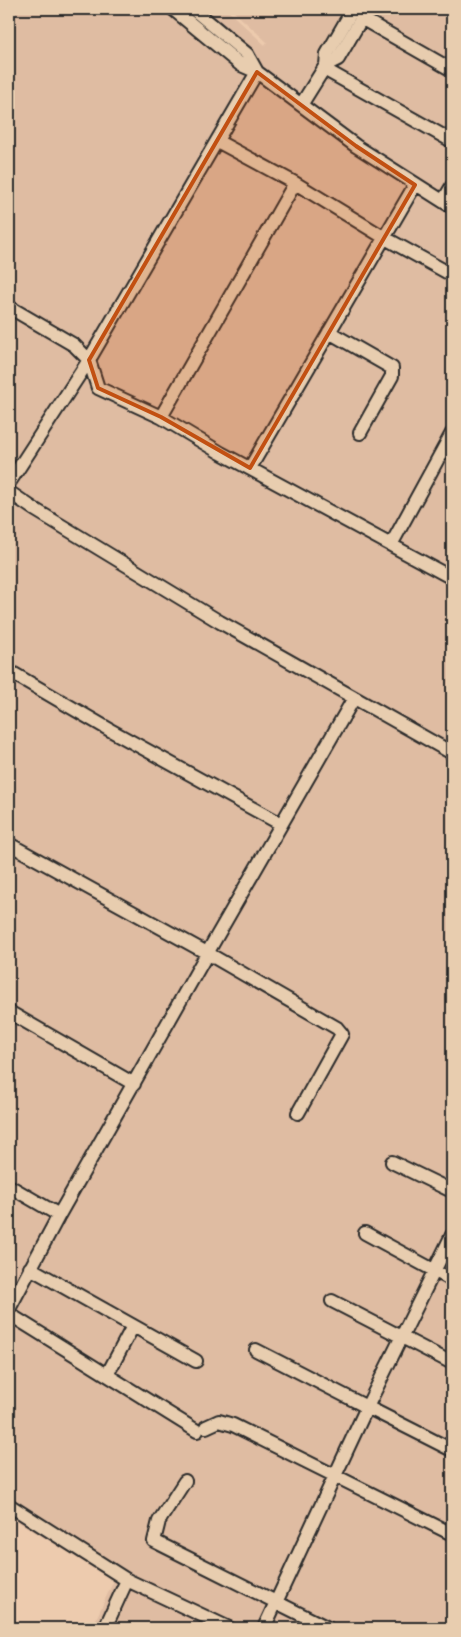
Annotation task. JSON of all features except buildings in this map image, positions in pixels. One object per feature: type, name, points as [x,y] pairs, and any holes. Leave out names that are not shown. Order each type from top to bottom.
[{"type":"street","points":[[173,9],[241,65],[257,72],[356,146],[415,185],[448,204],[452,186]]},
{"type":"street","points":[[193,9],[247,54],[257,72]]},
{"type":"street","points":[[301,105],[325,67],[327,54],[360,12],[452,70]]},
{"type":"street","points":[[325,67],[452,141]]},
{"type":"street","points":[[9,483],[89,360],[257,72]]},
{"type":"street","points":[[217,142],[295,183],[385,238],[452,275]]},
{"type":"street","points":[[161,417],[295,183]]},
{"type":"street","points":[[250,468],[415,185]]},
{"type":"street","points":[[9,307],[74,345],[89,360],[98,388],[161,417],[221,453],[452,578]]},
{"type":"street","points":[[330,332],[392,368],[392,376],[360,433]]},
{"type":"street","points":[[390,545],[452,432]]},
{"type":"street","points":[[9,492],[220,622],[452,753]]},
{"type":"street","points":[[9,671],[110,730],[281,824]]},
{"type":"street","points":[[9,1309],[59,1215],[354,698]]},
{"type":"street","points":[[9,844],[207,953],[337,1028],[342,1034],[298,1113]]},
{"type":"street","points":[[9,1012],[134,1084]]},
{"type":"street","points":[[392,1162],[452,1191]]},
{"type":"street","points":[[9,1186],[59,1215]]},
{"type":"street","points":[[365,1233],[452,1280]]},
{"type":"street","points":[[264,1628],[367,1407],[452,1235]]},
{"type":"street","points":[[30,1268],[196,1362]]},
{"type":"street","points":[[332,1301],[452,1363]]},
{"type":"street","points":[[9,1314],[107,1375],[202,1429],[219,1421],[233,1425],[452,1534]]},
{"type":"street","points":[[107,1375],[133,1326]]},
{"type":"street","points":[[256,1350],[452,1450]]},
{"type":"street","points":[[185,1481],[159,1521],[154,1541],[328,1628]]},
{"type":"street","points":[[9,1505],[127,1580],[224,1627]]},
{"type":"street","points":[[105,1628],[127,1580]]},
{"type":"highlighted area","points":[[257,72],[356,146],[415,185],[250,468],[161,417],[98,388],[89,360]]},
{"type":"shaded area","points":[[9,9],[226,9],[265,45],[267,42],[231,9],[452,9],[452,1628],[92,1628],[114,1580],[9,1516]]}]
